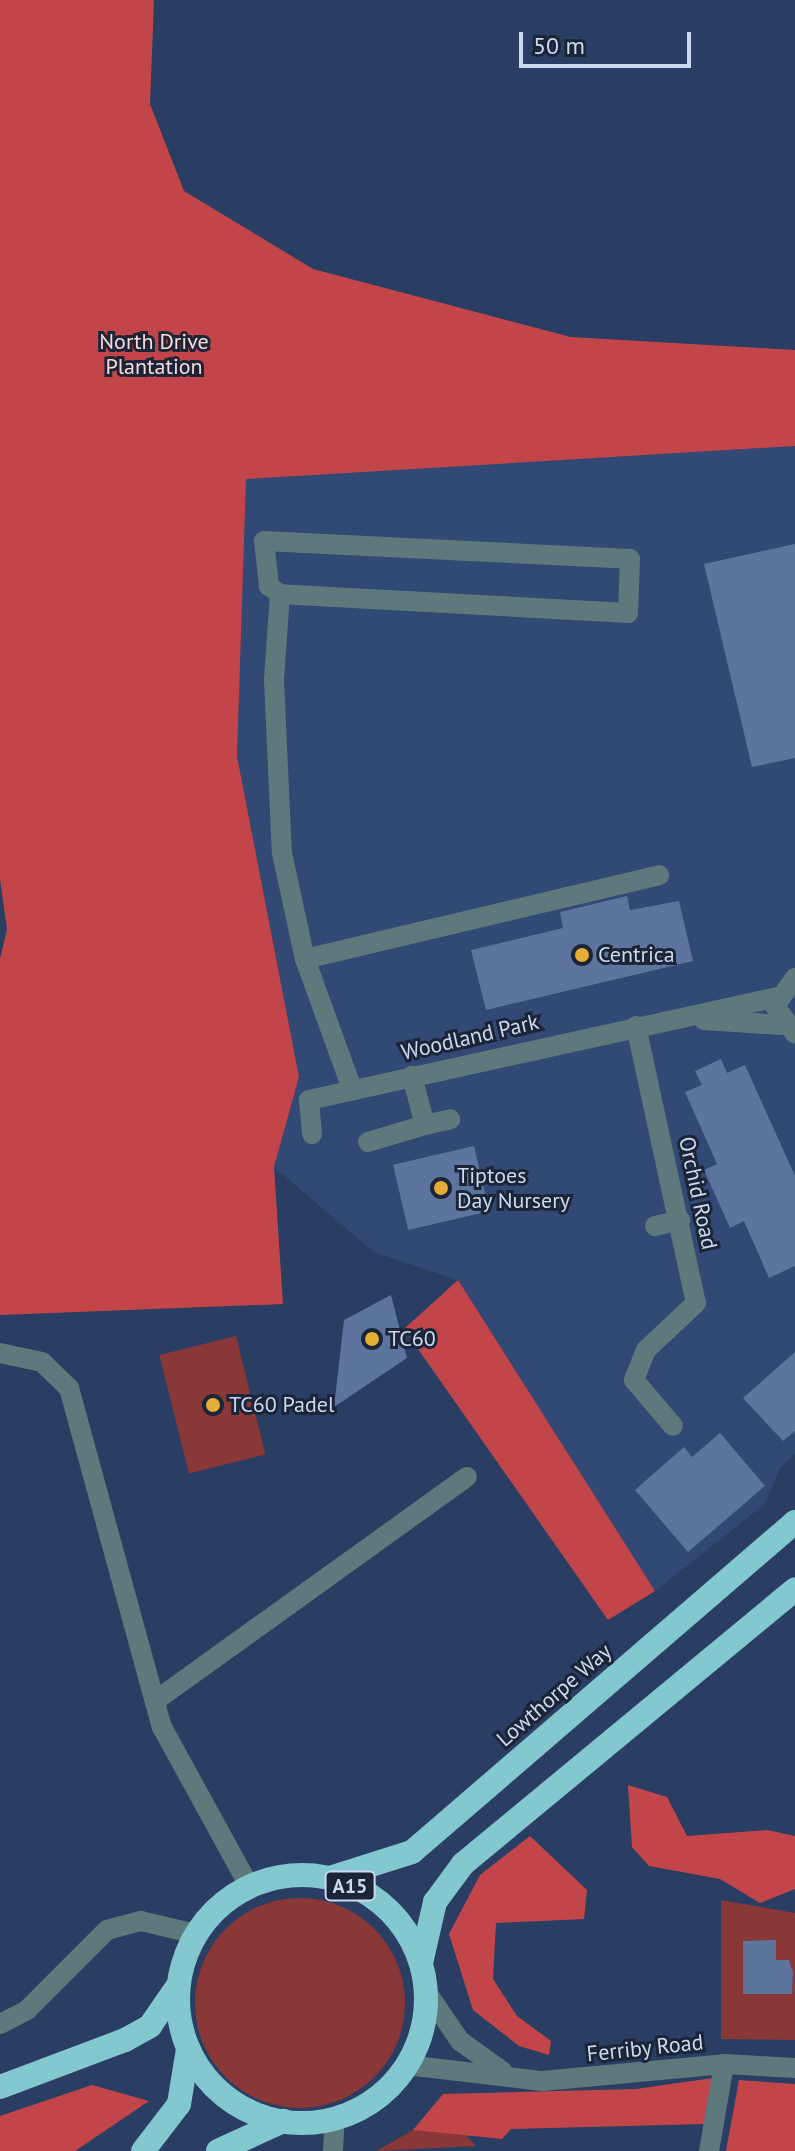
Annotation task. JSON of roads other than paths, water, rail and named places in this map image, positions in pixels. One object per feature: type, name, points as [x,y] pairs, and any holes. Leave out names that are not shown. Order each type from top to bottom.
[{"type":"highway","name":"Lowthorpe Way","points":[[330,1878],[412,1852],[795,1522]]},
{"type":"highway","name":"A15","points":[[421,1963],[435,1902],[463,1864],[795,1589]]},
{"type":"highway","name":"A15","points":[[143,2151],[179,2104],[188,2049],[178,1985],[196,1934],[249,1886],[275,1877],[330,1878],[387,1908],[421,1963],[426,1991],[422,2029],[407,2065],[363,2107],[335,2118],[283,2121],[218,2151]]},
{"type":"highway","points":[[0,2087],[125,2040],[158,2017],[178,1985]]},
{"type":"highway","name":"A15","points":[[188,2049],[226,2097],[283,2121]]},
{"type":"street","points":[[264,541],[630,559],[628,613],[280,594],[269,586],[264,541]]},
{"type":"street","points":[[280,594],[274,774],[305,959],[352,1089]]},
{"type":"street","points":[[305,959],[659,875]]},
{"type":"street","points":[[788,1029],[776,997],[795,978]]},
{"type":"street","name":"Woodland Park","points":[[312,1134],[309,1100],[676,1016],[776,997]]},
{"type":"street","name":"Woodland Park","points":[[676,1016],[788,1029]]},
{"type":"street","name":"Orchid Road","points":[[636,1026],[696,1303],[646,1350],[634,1380],[673,1426]]},
{"type":"street","points":[[412,1076],[425,1125]]},
{"type":"street","points":[[368,1142],[450,1119]]},
{"type":"street","points":[[655,1226],[680,1220]]},
{"type":"street","points":[[0,1353],[42,1362],[69,1388],[155,1701],[249,1886]]},
{"type":"street","points":[[155,1701],[467,1477]]},
{"type":"street","points":[[0,2024],[27,2010],[107,1930],[141,1921],[196,1934]]},
{"type":"street","name":"Ferriby Road","points":[[426,1991],[460,2041],[502,2071]]},
{"type":"street","points":[[709,2151],[724,2064]]},
{"type":"street","name":"Ferriby Road","points":[[407,2065],[502,2071],[568,2080],[724,2064],[795,2068]]},
{"type":"street","points":[[333,2151],[335,2118]]},
{"type":"place","name":"Centrica","points":[[582,955]]},
{"type":"place","name":"Tiptoes Day Nursery","points":[[441,1188]]},
{"type":"place","name":"TC60","points":[[372,1339]]},
{"type":"place","name":"TC60 Padel","points":[[213,1405]]},
{"type":"park label","name":"North Drive Plantation","points":[[154,354]]}]
